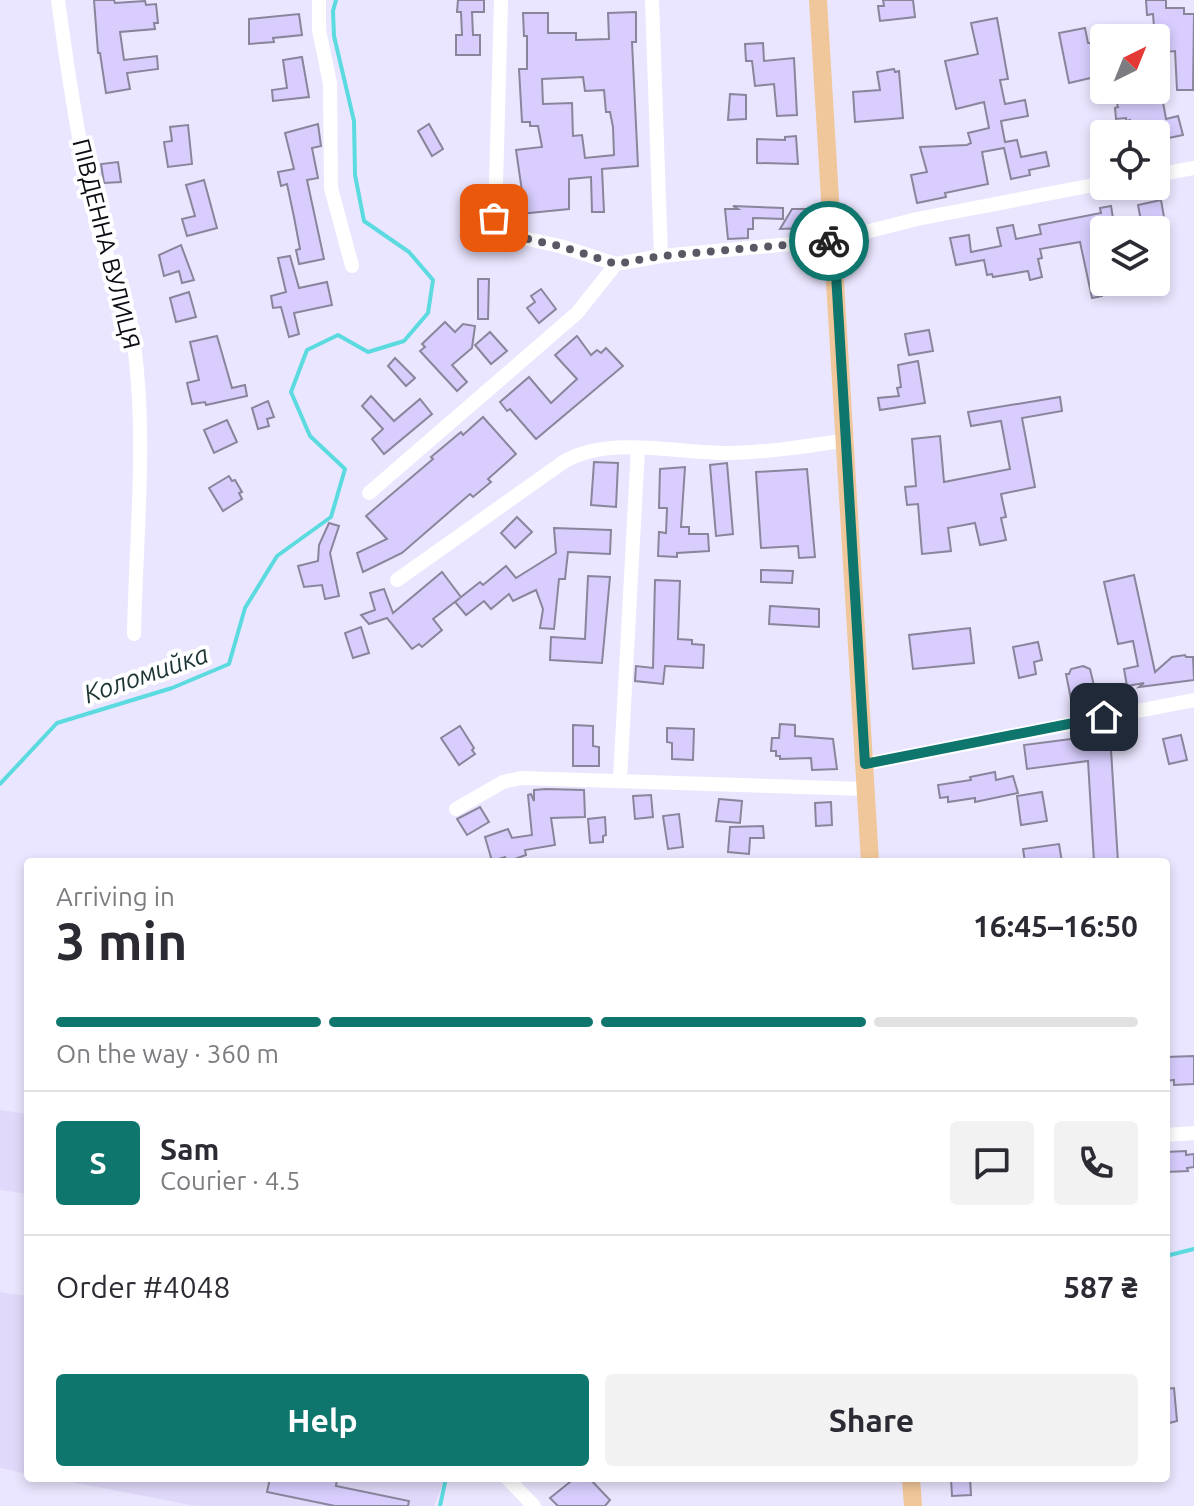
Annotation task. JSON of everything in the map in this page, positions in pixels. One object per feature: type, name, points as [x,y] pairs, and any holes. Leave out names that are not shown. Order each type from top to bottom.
[{"type":"main road","points":[[818,0],[847,440],[870,858]]},
{"type":"main road","points":[[911,1482],[913,1506]]},
{"type":"street","name":"ПІВДЕННА ВУЛИЦЯ","points":[[58,0],[70,88],[96,224],[123,294],[135,355],[142,444],[134,634]]},
{"type":"street","points":[[319,0],[321,46],[330,83],[331,188],[352,266]]},
{"type":"street","points":[[501,0],[495,222],[502,232],[509,235],[560,246],[616,264],[661,256],[834,240],[917,219],[1090,186]]},
{"type":"street","points":[[652,0],[661,256]]},
{"type":"street","points":[[1170,172],[1194,168]]},
{"type":"street","points":[[369,493],[577,313],[616,264]]},
{"type":"street","points":[[397,580],[573,456],[589,450],[638,448],[735,453],[847,440]]},
{"type":"street","points":[[620,780],[638,448]]},
{"type":"street","points":[[865,764],[1194,700]]},
{"type":"street","points":[[456,809],[512,780],[620,780],[866,789]]},
{"type":"street","points":[[1170,1135],[1194,1133]]},
{"type":"street","points":[[511,1482],[534,1506]]},
{"type":"shaded area","points":[[0,1110],[24,1113],[24,1193],[0,1190]]},
{"type":"shaded area","points":[[0,1292],[24,1295],[24,1473],[0,1468]]},
{"type":"shaded area","points":[[71,1482],[443,1482],[434,1506],[196,1506]]},
{"type":"building","points":[[94,0],[156,4],[158,23],[154,23],[155,29],[120,32],[124,60],[157,56],[158,69],[127,73],[130,89],[106,93],[98,53]]},
{"type":"building","points":[[458,0],[484,0],[484,12],[472,12],[473,35],[480,35],[480,55],[456,55],[456,35],[462,35]]},
{"type":"building","points":[[883,0],[913,0],[915,17],[880,21],[878,6],[884,6]]},
{"type":"building","points":[[1146,0],[1166,0],[1166,8],[1184,8],[1184,14],[1194,14],[1193,90],[1177,90],[1175,51],[1170,52],[1170,24],[1154,24],[1153,14],[1147,15]]},
{"type":"building","points":[[636,12],[636,42],[632,42],[638,166],[602,169],[604,212],[592,212],[591,177],[569,179],[569,209],[520,214],[517,192],[522,191],[516,150],[542,147],[538,126],[522,122],[519,69],[527,69],[523,13],[548,13],[548,33],[576,33],[576,40],[609,39],[608,13]],"holes":[[[583,77],[585,91],[604,90],[606,112],[610,112],[613,127],[614,155],[585,158],[582,135],[573,136],[572,103],[543,104],[542,79]]]},
{"type":"building","points":[[299,14],[302,35],[249,44],[249,19]]},
{"type":"building","points":[[997,18],[1008,79],[1000,80],[1005,104],[1025,100],[1028,116],[1001,121],[1005,142],[1017,140],[1021,157],[1046,152],[1049,166],[1029,170],[1030,175],[1011,179],[1004,148],[982,152],[988,184],[945,193],[946,197],[917,203],[911,175],[927,172],[920,147],[967,145],[971,143],[968,133],[989,128],[984,102],[956,109],[945,61],[978,54],[971,23]]},
{"type":"building","points":[[1085,28],[1090,43],[1090,78],[1069,83],[1059,33]]},
{"type":"building","points":[[763,43],[764,61],[794,58],[797,115],[777,116],[774,84],[755,86],[752,61],[746,61],[745,44]]},
{"type":"building","points":[[302,57],[309,97],[273,101],[272,90],[287,88],[283,60]]},
{"type":"building","points":[[894,69],[895,72],[899,71],[903,118],[855,122],[853,92],[880,90],[877,72]]},
{"type":"building","points":[[730,94],[746,95],[746,119],[728,120]]},
{"type":"building","points":[[1117,104],[1163,104],[1166,119],[1178,116],[1183,135],[1170,138],[1170,120],[1116,119],[1115,108]]},
{"type":"building","points":[[318,124],[321,146],[312,148],[318,178],[307,180],[324,259],[299,264],[296,250],[300,249],[287,184],[281,186],[278,172],[294,169],[285,133]]},
{"type":"building","points":[[429,124],[443,149],[432,156],[418,131]]},
{"type":"building","points":[[188,125],[192,164],[168,167],[164,142],[172,141],[170,127]]},
{"type":"building","points":[[796,136],[798,164],[757,163],[757,139],[785,140],[785,137]]},
{"type":"building","points":[[118,162],[121,182],[104,183],[101,164]]},
{"type":"building","points":[[204,180],[217,228],[187,236],[182,219],[195,216],[186,185]]},
{"type":"building","points":[[1161,200],[1164,216],[1140,216],[1138,205]]},
{"type":"building","points":[[733,206],[783,208],[783,219],[753,218],[753,229],[748,229],[748,238],[728,239],[725,209],[738,209]]},
{"type":"building","points":[[1111,206],[1113,216],[1090,216],[1090,289],[1080,242],[1040,249],[1042,258],[1038,259],[1042,277],[1030,280],[1028,271],[993,277],[992,274],[987,275],[984,260],[956,265],[950,238],[969,235],[971,252],[1001,246],[997,228],[1013,225],[1016,239],[1041,234],[1039,225],[1101,213],[1100,208]]},
{"type":"building","points":[[792,209],[806,209],[807,228],[780,229]]},
{"type":"building","points":[[181,245],[194,280],[182,283],[179,271],[164,276],[159,255]]},
{"type":"building","points":[[290,256],[299,288],[327,282],[332,305],[294,313],[299,334],[289,337],[281,307],[273,308],[271,296],[286,292],[278,258]]},
{"type":"building","points":[[478,279],[489,279],[488,319],[478,319]]},
{"type":"building","points":[[541,289],[556,309],[539,323],[527,308],[535,302],[531,296]]},
{"type":"building","points":[[189,292],[196,317],[176,322],[170,298]]},
{"type":"building","points":[[445,322],[455,332],[463,324],[475,326],[472,348],[452,365],[467,382],[457,391],[420,351],[425,347],[422,344]]},
{"type":"building","points":[[929,330],[933,351],[909,355],[905,334]]},
{"type":"building","points":[[490,332],[507,351],[491,364],[475,345]]},
{"type":"building","points":[[217,336],[232,388],[245,385],[247,396],[206,405],[205,402],[192,404],[187,383],[199,380],[190,342]]},
{"type":"building","points":[[577,336],[591,355],[597,350],[601,353],[606,348],[623,366],[536,439],[500,402],[529,377],[551,403],[577,379],[555,355]]},
{"type":"building","points":[[395,358],[415,378],[406,386],[388,366]]},
{"type":"building","points":[[918,361],[925,403],[880,410],[878,398],[899,396],[898,365]]},
{"type":"building","points":[[371,396],[394,421],[420,399],[432,414],[384,454],[372,439],[383,429],[362,406]]},
{"type":"building","points":[[1060,397],[1062,411],[1022,418],[1035,487],[1001,494],[1006,517],[1001,518],[1006,540],[980,545],[975,523],[948,528],[951,551],[922,554],[918,504],[907,505],[905,487],[916,486],[912,439],[940,436],[944,482],[1010,469],[1001,421],[971,426],[968,412]]},
{"type":"building","points":[[268,401],[274,417],[267,419],[269,426],[258,429],[252,408]]},
{"type":"building","points":[[483,417],[516,454],[488,479],[491,482],[473,497],[470,494],[402,553],[363,572],[357,553],[387,539],[366,516],[433,459],[431,457]]},
{"type":"building","points":[[227,420],[237,442],[214,453],[204,430]]},
{"type":"building","points":[[594,462],[618,463],[616,507],[591,505]]},
{"type":"building","points":[[727,463],[733,534],[716,536],[710,465]]},
{"type":"building","points":[[685,467],[681,527],[689,527],[689,534],[708,534],[709,551],[677,553],[677,557],[658,556],[659,532],[666,533],[667,508],[659,508],[660,469]]},
{"type":"building","points":[[807,469],[815,557],[799,558],[798,546],[761,548],[756,472]]},
{"type":"building","points":[[229,476],[242,492],[239,493],[242,499],[223,511],[209,488]]},
{"type":"building","points":[[517,517],[532,532],[515,548],[501,533]]},
{"type":"building","points":[[329,523],[339,526],[330,553],[339,596],[325,599],[322,585],[304,587],[298,566],[318,561],[319,545]]},
{"type":"building","points":[[554,528],[611,530],[610,554],[568,552],[565,579],[559,579],[554,629],[540,628],[543,609],[536,590],[513,601],[509,594],[491,609],[484,601],[466,615],[455,602],[460,598],[433,619],[442,630],[422,647],[419,644],[412,649],[387,618],[369,624],[361,615],[375,610],[370,593],[384,589],[393,613],[442,572],[461,597],[480,582],[483,585],[506,566],[516,578],[556,553]]},
{"type":"building","points":[[761,570],[793,571],[792,583],[761,582]]},
{"type":"building","points":[[1134,575],[1155,672],[1172,657],[1185,655],[1193,657],[1194,680],[1127,686],[1124,669],[1138,666],[1133,641],[1118,644],[1104,582]]},
{"type":"building","points":[[588,576],[610,577],[602,663],[550,660],[551,637],[585,639]]},
{"type":"building","points":[[655,580],[680,581],[678,639],[704,645],[703,668],[665,666],[663,684],[635,681],[636,666],[653,668]]},
{"type":"building","points":[[770,606],[819,609],[819,627],[769,624]]},
{"type":"building","points":[[361,627],[369,653],[353,658],[345,633]]},
{"type":"building","points":[[970,628],[974,663],[913,669],[909,635]]},
{"type":"building","points":[[1038,642],[1042,660],[1034,662],[1036,674],[1019,678],[1013,647]]},
{"type":"building","points":[[1083,666],[1090,669],[1097,698],[1072,704],[1066,674]]},
{"type":"building","points":[[780,724],[795,725],[795,736],[833,739],[837,769],[812,770],[811,758],[780,759],[776,756],[776,751],[771,751],[772,738],[779,738]]},
{"type":"building","points":[[573,725],[593,726],[593,746],[599,747],[599,766],[573,766]]},
{"type":"building","points":[[460,726],[475,754],[459,765],[441,738]]},
{"type":"building","points":[[667,728],[694,729],[693,760],[672,759],[672,743],[667,742]]},
{"type":"building","points":[[1110,734],[1118,858],[1094,858],[1088,761],[1027,769],[1024,745]]},
{"type":"building","points":[[1181,735],[1187,760],[1169,764],[1163,739]]},
{"type":"building","points":[[995,772],[996,780],[1013,776],[1018,793],[975,802],[975,798],[948,802],[948,797],[940,798],[938,785],[971,780],[970,777]]},
{"type":"building","points":[[534,790],[584,790],[585,817],[551,818],[555,845],[525,850],[526,855],[517,858],[491,858],[485,837],[508,829],[512,838],[532,835],[528,795],[531,794],[534,801]]},
{"type":"building","points":[[1042,792],[1047,821],[1021,825],[1017,796]]},
{"type":"building","points":[[651,795],[653,817],[635,819],[633,796]]},
{"type":"building","points":[[719,799],[742,801],[740,823],[716,821]]},
{"type":"building","points":[[831,802],[832,825],[816,826],[815,803]]},
{"type":"building","points":[[480,807],[489,822],[467,835],[457,819]]},
{"type":"building","points":[[679,814],[683,847],[668,849],[663,816]]},
{"type":"building","points":[[605,817],[606,835],[603,842],[590,843],[588,819]]},
{"type":"building","points":[[763,826],[764,838],[750,838],[749,854],[728,852],[730,827]]},
{"type":"building","points":[[1059,844],[1061,858],[1024,858],[1023,849]]},
{"type":"building","points":[[1194,1056],[1194,1084],[1174,1085],[1174,1080],[1170,1080],[1170,1057]]},
{"type":"building","points":[[1170,1152],[1194,1154],[1194,1167],[1187,1168],[1188,1171],[1170,1172]]},
{"type":"building","points":[[1170,1388],[1174,1388],[1177,1421],[1170,1423]]},
{"type":"building","points":[[269,1482],[336,1482],[336,1486],[409,1501],[408,1506],[335,1506],[267,1492]]},
{"type":"building","points":[[570,1482],[593,1482],[610,1500],[605,1506],[558,1506],[550,1498]]},
{"type":"building","points":[[951,1482],[970,1482],[971,1495],[952,1496]]},
{"type":"waterway","name":"Коломийка","points":[[0,784],[57,723],[172,688],[229,664],[245,608],[277,556],[331,517],[345,469],[310,436],[291,392],[307,350],[338,335],[368,352],[404,341],[428,313],[433,280],[409,252],[364,221],[355,175],[354,121],[334,36],[336,0]]},
{"type":"waterway","points":[[1170,1255],[1194,1249]]},
{"type":"waterway","points":[[440,1506],[445,1482]]},
{"type":"way so far","points":[[494,218],[499,229],[509,235],[560,246],[616,264],[661,256],[829,241]]},
{"type":"route","points":[[829,241],[834,240],[865,764],[1104,717]]}]
